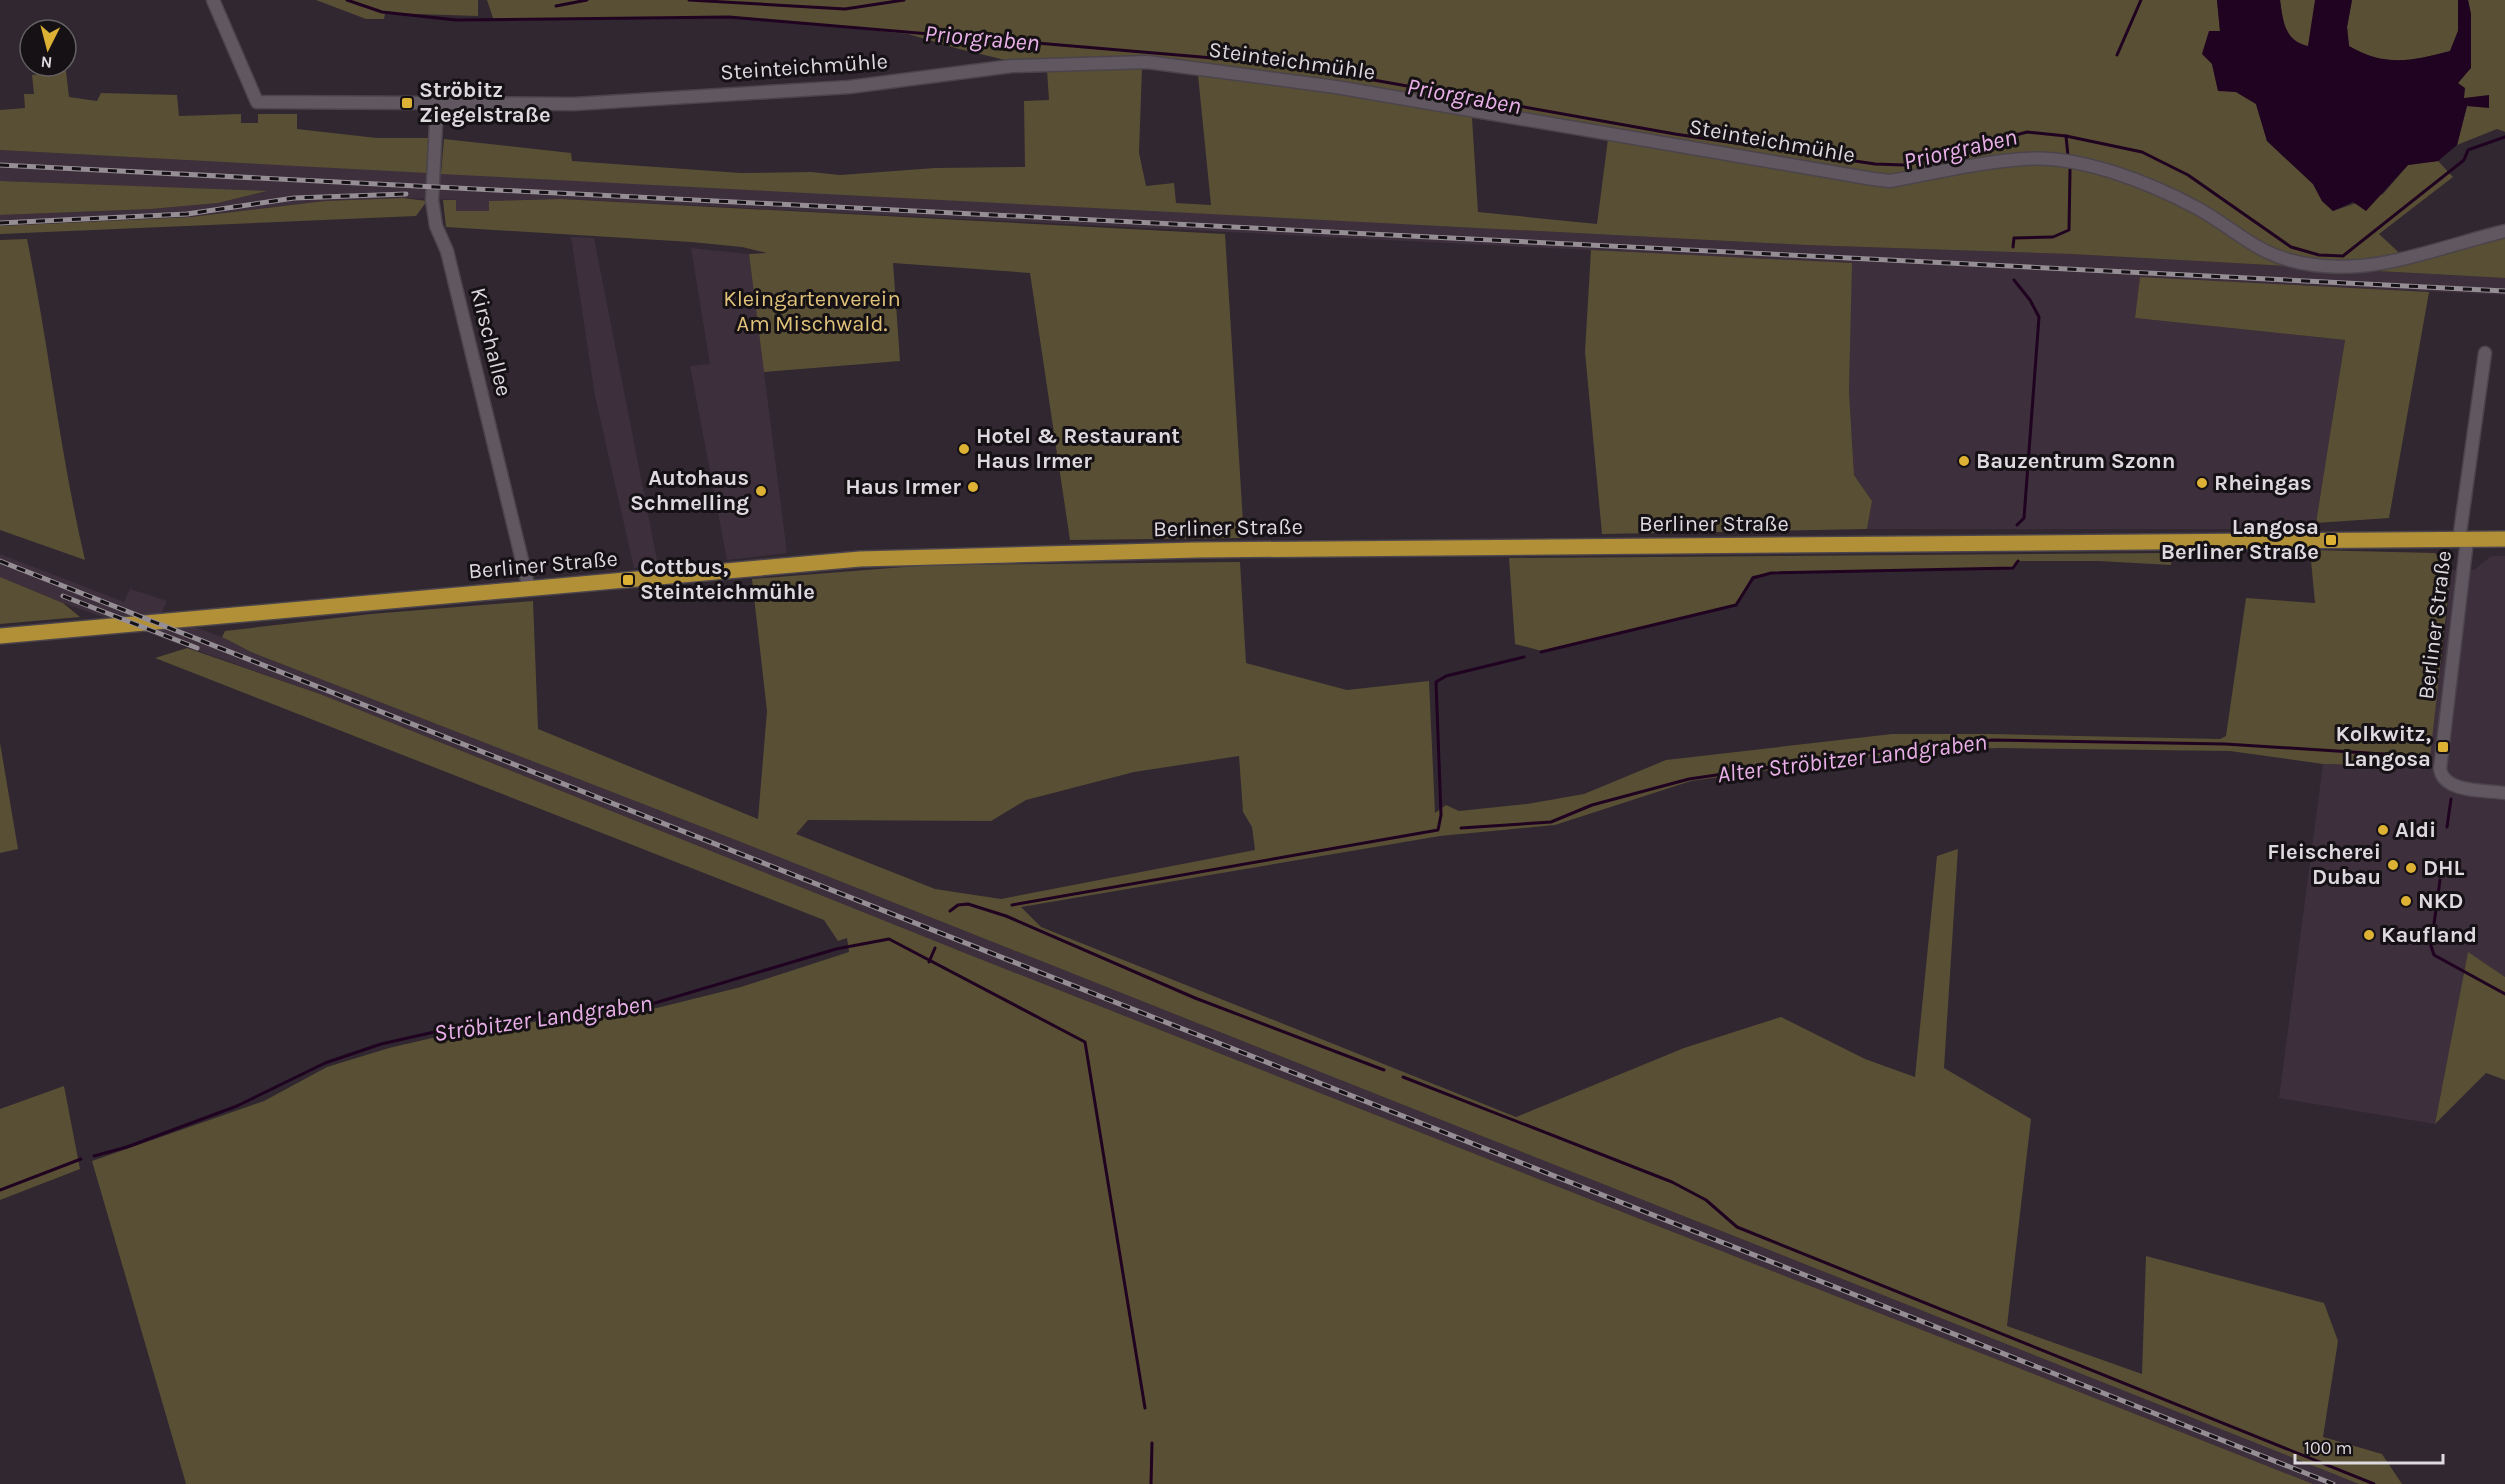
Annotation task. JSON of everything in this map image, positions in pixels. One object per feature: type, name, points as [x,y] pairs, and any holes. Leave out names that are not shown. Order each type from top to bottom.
[{"type":"main road","name":"Berliner Straße","points":[[0,636],[861,559],[1207,550],[2505,540]]},
{"type":"street","name":"Steinteichmühle","points":[[213,0],[257,102],[574,104],[849,87],[1012,66],[1147,62],[1336,87],[1873,180],[1890,181],[2026,158],[2075,163],[2126,175],[2198,208],[2263,252],[2312,265],[2361,266],[2416,256],[2505,231]]},
{"type":"street","name":"Kirschallee","points":[[437,104],[432,200],[436,226],[447,251],[529,589]]},
{"type":"street","name":"Berliner Straße","points":[[2485,353],[2440,769],[2442,777],[2448,783],[2505,793]]},
{"type":"shaded area","points":[[2217,0],[2280,0],[2289,35],[2294,40],[2308,46],[2315,0],[2352,0],[2347,27],[2349,46],[2374,57],[2399,60],[2450,51],[2458,31],[2458,0],[2468,0],[2471,14],[2471,68],[2458,83],[2465,88],[2464,98],[2489,95],[2489,108],[2467,106],[2457,145],[2438,161],[2408,165],[2366,211],[2353,202],[2333,211],[2322,201],[2313,184],[2267,141],[2256,104],[2236,92],[2218,91],[2212,64],[2202,54],[2209,31],[2220,31]]},
{"type":"shaded area","points":[[0,150],[1805,245],[2071,254],[2505,278],[2505,295],[2140,278],[2135,318],[2345,340],[2316,523],[2283,529],[1867,529],[1872,501],[1854,475],[1849,391],[1851,263],[561,199],[489,201],[489,211],[456,211],[456,200],[403,198],[325,201],[191,217],[0,226],[0,215],[151,209],[218,203],[265,192],[0,181]]},
{"type":"shaded area","points":[[571,237],[594,238],[658,565],[634,568],[595,396]]},
{"type":"shaded area","points":[[691,248],[749,254],[787,553],[727,560],[690,366],[710,364]]},
{"type":"shaded area","points":[[0,554],[124,602],[130,589],[167,601],[161,615],[222,637],[251,652],[741,842],[2359,1484],[2313,1484],[965,953],[320,694],[63,603],[0,577]]},
{"type":"shaded area","points":[[2491,556],[2505,556],[2505,977],[2468,953],[2435,1124],[2279,1098],[2323,764],[2419,766],[2443,658],[2451,570],[2474,570]]},
{"type":"green space","points":[[316,0],[478,0],[478,16],[385,13],[384,19],[366,19]]},
{"type":"green space","points":[[487,0],[2217,0],[2220,32],[2212,64],[2218,90],[2236,92],[2256,104],[2267,141],[2313,184],[2322,201],[2333,211],[2383,194],[2408,165],[2438,161],[2453,177],[2379,234],[2408,261],[2505,233],[2505,278],[2071,254],[1805,245],[441,174],[444,139],[571,153],[572,161],[741,173],[811,172],[840,175],[935,168],[1025,167],[1024,101],[1049,100],[1047,70],[908,34],[729,16],[494,21]],"holes":[[[1142,68],[1198,75],[1211,205],[1176,203],[1174,183],[1146,186],[1139,153]],[[1472,118],[1608,139],[1597,224],[1478,212]]]},
{"type":"green space","points":[[2280,0],[2316,0],[2308,47],[2289,35],[2284,23]]},
{"type":"green space","points":[[2352,0],[2458,0],[2458,31],[2450,51],[2411,60],[2387,60],[2362,53],[2349,46],[2347,27]]},
{"type":"green space","points":[[2468,0],[2505,0],[2505,132],[2497,129],[2457,145],[2467,106],[2489,107],[2463,98],[2458,83],[2471,67],[2471,14]]},
{"type":"green space","points":[[32,78],[67,78],[69,97],[97,101],[101,93],[177,95],[179,116],[241,114],[241,123],[258,123],[258,114],[297,114],[297,129],[377,138],[430,138],[427,173],[0,150],[0,110],[25,108],[24,94],[34,94]]},
{"type":"green space","points":[[0,181],[267,191],[218,203],[151,209],[0,215]]},
{"type":"green space","points":[[403,198],[427,201],[416,216],[0,234],[0,226],[191,217],[325,201]]},
{"type":"green space","name":"Kleingartenverein Am Mischwald.","points":[[561,199],[1225,234],[1244,538],[1070,540],[1030,273],[893,263],[900,361],[764,372],[749,254],[767,253],[742,247],[691,242],[446,227],[443,200],[456,200],[456,211],[489,211],[489,201]]},
{"type":"green space","points":[[27,239],[68,480],[85,560],[0,530],[0,240]]},
{"type":"green space","points":[[1591,250],[1852,263],[1849,391],[1854,475],[1872,501],[1867,529],[1602,534],[1585,352]]},
{"type":"green space","points":[[2140,277],[2429,292],[2389,518],[2316,523],[2345,340],[2135,318]]},
{"type":"green space","points":[[2310,550],[2435,553],[2451,570],[2430,757],[2419,766],[2323,764],[2230,751],[1999,748],[1911,751],[1691,781],[1555,825],[1440,836],[1021,907],[1041,927],[1516,1117],[1684,1048],[1781,1017],[1865,1059],[1915,1077],[1937,856],[1958,849],[1944,1068],[2031,1119],[2007,1326],[2142,1374],[2146,1256],[2324,1303],[2338,1341],[2323,1437],[2382,1454],[2402,1484],[2359,1484],[741,842],[251,652],[222,637],[225,631],[371,614],[533,601],[538,729],[758,819],[767,711],[752,579],[929,565],[1240,562],[1246,663],[1347,690],[1429,681],[1435,813],[1446,805],[1459,811],[1527,804],[1584,794],[1666,760],[1892,734],[2220,739],[2226,736],[2246,598],[2315,603]],"holes":[[[1239,756],[1243,812],[1252,827],[1255,850],[1001,899],[935,889],[796,834],[808,820],[991,821],[1026,800],[1134,772]]]},
{"type":"green space","points":[[2172,553],[2171,565],[2099,561],[2019,561],[2013,568],[1771,573],[1752,576],[1736,605],[1542,651],[1515,644],[1509,558]]},
{"type":"green space","points":[[0,577],[63,603],[80,617],[0,624]]},
{"type":"green space","points":[[187,648],[320,694],[965,953],[2313,1484],[186,1484],[92,1161],[264,1101],[327,1067],[389,1048],[471,1029],[657,1008],[741,987],[849,952],[847,938],[838,941],[824,920],[155,658]]},
{"type":"green space","points":[[0,743],[18,849],[0,853]]},
{"type":"green space","points":[[2468,952],[2505,977],[2505,1080],[2486,1073],[2435,1124]]},
{"type":"green space","points":[[64,1086],[80,1169],[0,1200],[0,1109]]},
{"type":"waterway","name":"Priorgraben","points":[[347,0],[382,12],[456,20],[729,17],[1284,64],[1675,134],[1875,164],[1904,165],[2027,132],[2066,136],[2142,152],[2188,175],[2291,247],[2319,255],[2343,256],[2464,160],[2468,150],[2505,137]]},
{"type":"waterway","points":[[556,6],[587,0]]},
{"type":"waterway","points":[[689,0],[845,9],[904,0]]},
{"type":"waterway","points":[[2117,55],[2141,0]]},
{"type":"waterway","points":[[2066,136],[2068,156]]},
{"type":"waterway","points":[[2013,247],[2014,238],[2053,237],[2069,230],[2070,170]]},
{"type":"waterway","points":[[2014,280],[2030,300],[2039,317],[2024,518],[2017,525]]},
{"type":"waterway","points":[[1541,652],[1736,605],[1753,578],[1771,573],[2013,568],[2018,561]]},
{"type":"waterway","points":[[1012,905],[1438,830],[1441,815],[1436,682],[1446,676],[1524,657]]},
{"type":"waterway","name":"Alter Ströbitzer Landgraben","points":[[1461,828],[1551,822],[1592,805],[1689,779],[1909,747],[1993,740],[2225,744],[2430,757]]},
{"type":"waterway","name":"Alter Ströbitzer Landgraben","points":[[2447,827],[2451,799]]},
{"type":"waterway","name":"Alter Ströbitzer Landgraben","points":[[2440,880],[2431,946],[2434,955],[2505,994]]},
{"type":"waterway","points":[[950,911],[958,905],[968,904],[1006,916],[1195,998],[1384,1070]]},
{"type":"waterway","name":"Ströbitzer Landgraben","points":[[94,1156],[127,1147],[237,1106],[325,1063],[381,1044],[470,1024],[655,1003],[836,949],[889,939],[1085,1042],[1145,1408]]},
{"type":"waterway","points":[[929,962],[935,948]]},
{"type":"waterway","points":[[1403,1077],[1672,1182],[1706,1200],[1737,1227],[2374,1484]]},
{"type":"waterway","name":"Ströbitzer Landgraben","points":[[0,1190],[81,1159]]},
{"type":"waterway","points":[[1151,1484],[1152,1443]]},
{"type":"railway","points":[[0,165],[2505,291]]},
{"type":"railway","points":[[0,223],[187,214],[294,198],[406,194]]},
{"type":"railway","points":[[0,561],[2333,1484]]},
{"type":"railway","points":[[63,596],[197,648]]},
{"type":"place","name":"Ströbitz Ziegelstraße","points":[[407,103]]},
{"type":"place","name":"Hotel & Restaurant Haus Irmer","points":[[964,449]]},
{"type":"place","name":"Bauzentrum Szonn","points":[[1964,461]]},
{"type":"place","name":"Rheingas","points":[[2202,483]]},
{"type":"place","name":"Haus Irmer","points":[[973,487]]},
{"type":"place","name":"Autohaus Schmelling","points":[[761,491]]},
{"type":"place","name":"Langosa Berliner Straße","points":[[2331,540]]},
{"type":"place","name":"Cottbus, Steinteichmühle","points":[[628,580]]},
{"type":"place","name":"Kolkwitz, Langosa","points":[[2443,747]]},
{"type":"place","name":"Aldi","points":[[2383,830]]},
{"type":"place","name":"Fleischerei Dubau","points":[[2393,865]]},
{"type":"place","name":"DHL","points":[[2411,868]]},
{"type":"place","name":"NKD","points":[[2406,901]]},
{"type":"place","name":"Kaufland","points":[[2369,935]]}]
